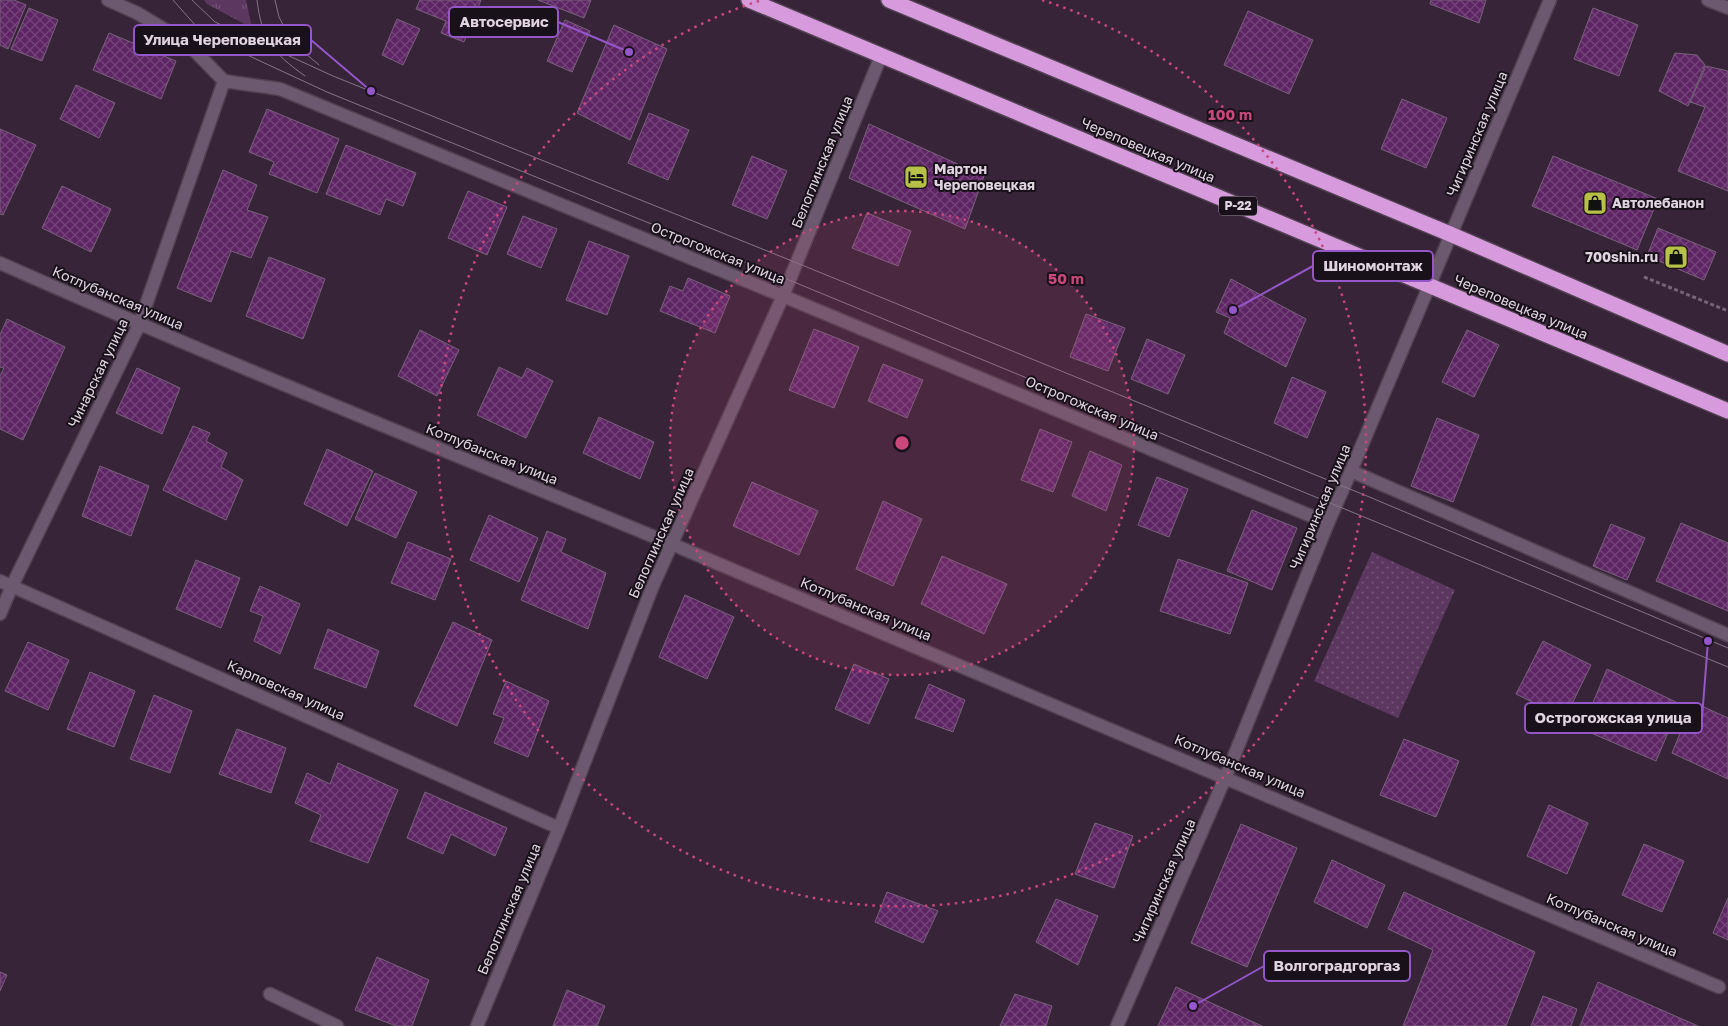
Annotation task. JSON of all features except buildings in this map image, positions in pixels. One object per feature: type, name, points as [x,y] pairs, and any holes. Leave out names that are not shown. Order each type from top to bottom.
[{"type":"highway","name":"Череповецкая улица","points":[[749,0],[1728,411]]},
{"type":"highway","points":[[889,0],[1450,234],[1728,354]]},
{"type":"street","points":[[108,0],[137,13],[187,43],[224,81]]},
{"type":"street","name":"Чигиринская улица","points":[[1117,1026],[1226,776],[1328,523],[1550,0]]},
{"type":"street","points":[[1708,0],[1728,8]]},
{"type":"street","name":"Белоглинская улица","points":[[477,1026],[560,828],[652,588],[783,296],[881,56]]},
{"type":"street","name":"Острогожская улица","points":[[224,81],[280,89],[1328,523]]},
{"type":"street","name":"Чинарская улица","points":[[0,614],[6,584],[139,325],[224,81]]},
{"type":"street","name":"Котлубанская улица","points":[[0,263],[139,325],[672,544],[1226,776],[1719,988]]},
{"type":"street","points":[[1351,472],[1728,635]]},
{"type":"street","name":"Карповская улица","points":[[6,584],[560,828]]},
{"type":"street","points":[[270,994],[336,1026]]},
{"type":"path","points":[[1644,277],[1728,311]]},
{"type":"green space","points":[[204,0],[246,0],[252,28],[207,4]]},
{"type":"green space","points":[[1372,552],[1455,590],[1398,718],[1314,681]]},
{"type":"tram line","points":[[173,0],[204,35],[327,92],[1728,667]]},
{"type":"tram line","points":[[192,0],[215,22],[333,76],[1367,496],[1728,648]]},
{"type":"tram line","points":[[257,0],[262,26],[271,45],[277,53],[305,76]]},
{"type":"tram line","points":[[275,0],[279,17],[292,42],[319,65]]},
{"type":"place","name":"Автосервис","points":[[629,52]]},
{"type":"place","name":"Улица Череповецкая","points":[[371,91]]},
{"type":"place","name":"Мартон Череповецкая","points":[[916,177]]},
{"type":"place","name":"Автолебанон","points":[[1595,203]]},
{"type":"place","name":"700shin.ru","points":[[1676,257]]},
{"type":"place","name":"Шиномонтаж","points":[[1233,310]]},
{"type":"place","name":"Острогожская улица","points":[[1708,641]]},
{"type":"place","name":"Волгоградгоргаз","points":[[1193,1006]]}]
